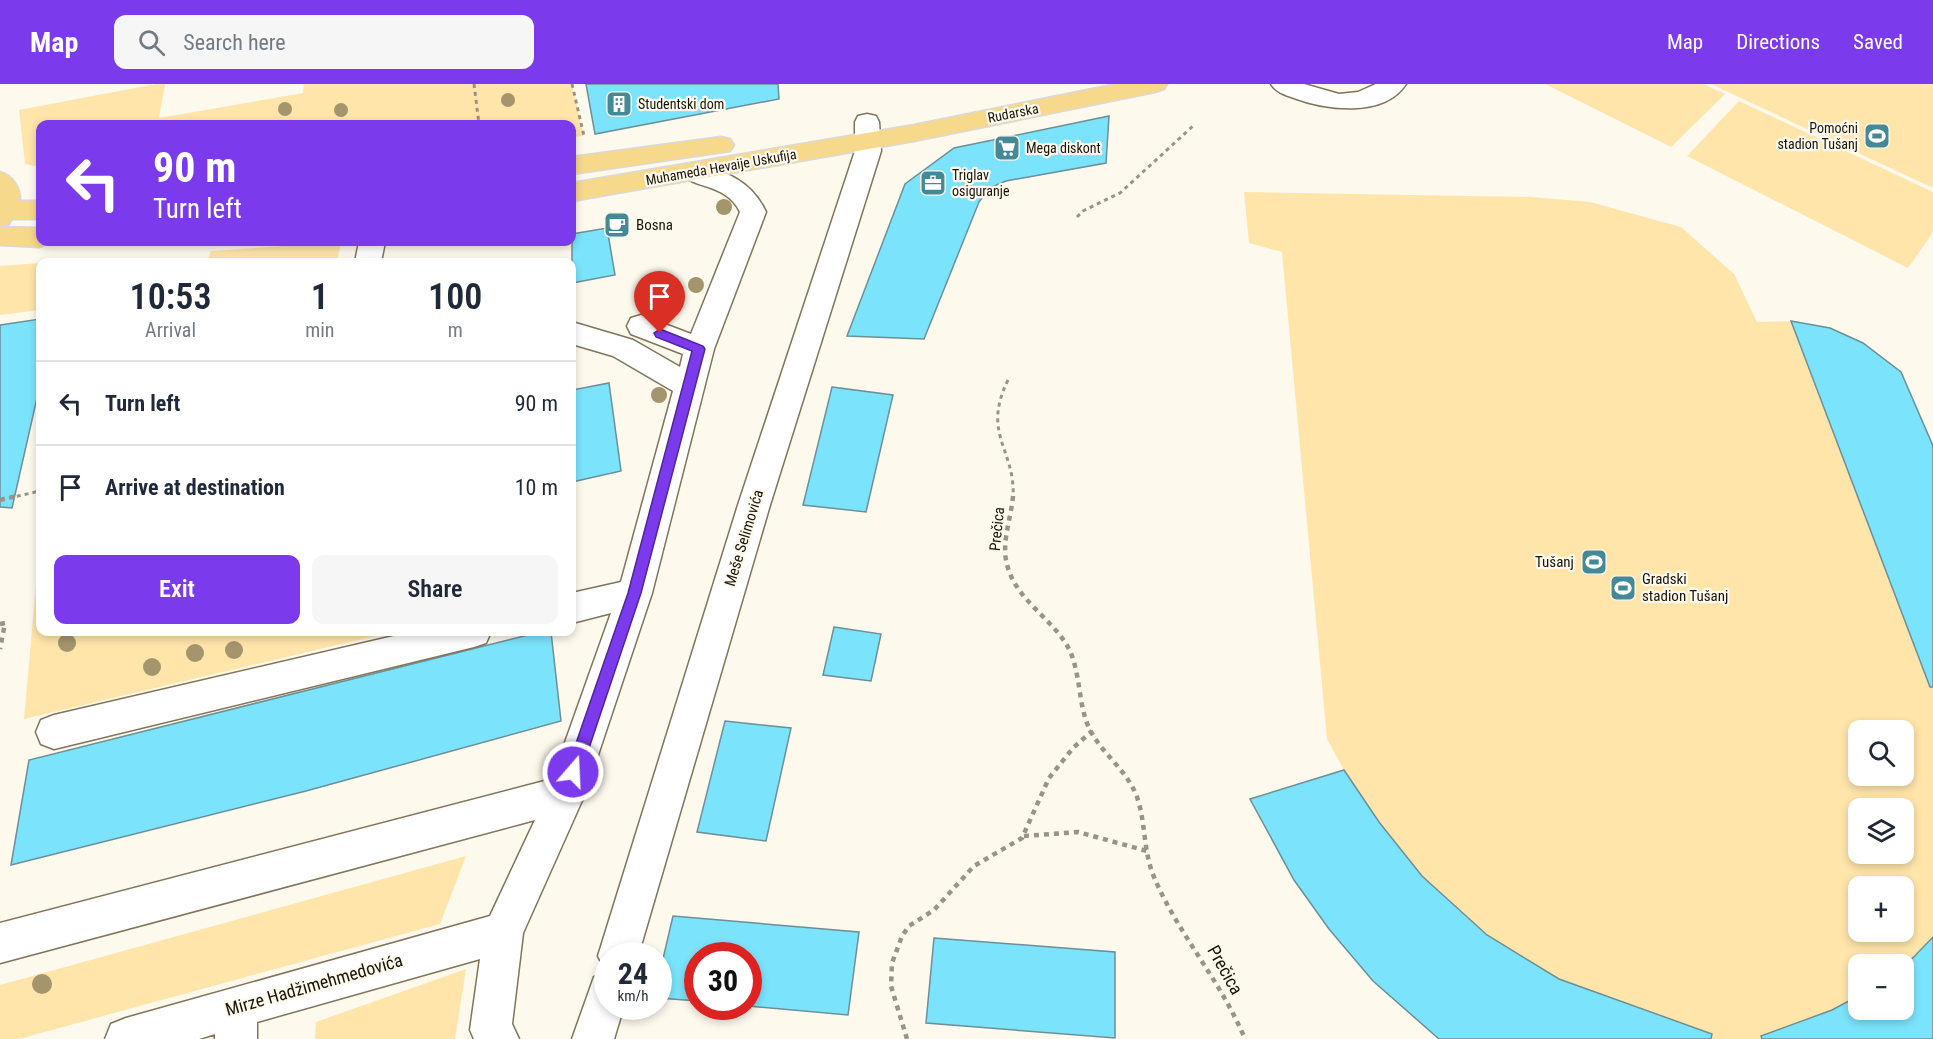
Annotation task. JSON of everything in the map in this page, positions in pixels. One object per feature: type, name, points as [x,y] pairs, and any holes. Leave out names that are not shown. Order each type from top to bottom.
[{"type":"main road","name":"Rudarska","points":[[868,131],[1076,84]]},
{"type":"main road","name":"Rudarska","points":[[868,131],[1155,84]]},
{"type":"main road","name":"Muhameda Hevaije Uskufija","points":[[576,166],[868,131]]},
{"type":"main road","name":"Muhameda Hevaije Uskufija","points":[[576,191],[694,172],[868,131]]},
{"type":"main road","points":[[0,182],[6,187],[8,197],[2,221]]},
{"type":"main road","points":[[2,221],[36,211]]},
{"type":"main road","points":[[2,221],[36,235]]},
{"type":"street","points":[[1284,84],[1315,98],[1341,103],[1370,98],[1394,84]]},
{"type":"street","name":"Meše Selimovića","points":[[622,942],[868,131]]},
{"type":"street","points":[[498,1039],[491,1030],[503,932],[566,794],[634,593],[687,385],[753,212],[748,198],[737,189],[694,172]]},
{"type":"street","points":[[641,326],[699,349]]},
{"type":"street","points":[[576,334],[623,348],[687,385]]},
{"type":"street","points":[[576,607],[634,593]]},
{"type":"street","points":[[54,732],[457,636]]},
{"type":"street","points":[[0,943],[566,794]]},
{"type":"street","name":"Mirze Hadžimehmedovića","points":[[126,1039],[237,1022],[503,932]]},
{"type":"street","points":[[593,1039],[599,1020]]},
{"type":"path","points":[[474,84],[478,120]]},
{"type":"path","points":[[572,84],[586,142]]},
{"type":"path","points":[[1077,217],[1083,211],[1120,194],[1193,126]]},
{"type":"path","name":"Prečica","points":[[1008,381],[997,402],[996,417],[997,434],[1012,483],[1005,553],[1007,567],[1013,582],[1065,643],[1076,666],[1083,709],[1092,732],[1101,748],[1124,772],[1134,789],[1146,830],[1147,851],[1154,875],[1204,959],[1245,1039]]},
{"type":"path","points":[[0,500],[36,492]]},
{"type":"path","points":[[0,624],[5,623],[0,649]]},
{"type":"path","points":[[908,1039],[891,986],[892,963],[902,936],[909,926],[934,910],[974,866],[986,857],[1013,845],[1024,836],[1049,778],[1073,748],[1092,732]]},
{"type":"path","points":[[1024,836],[1078,832],[1147,851]]},
{"type":"shaded area","points":[[156,84],[165,84],[159,118],[303,93],[304,84],[572,84],[584,136],[576,137],[576,120],[36,120],[36,166],[25,164],[19,110]]},
{"type":"shaded area","points":[[1545,84],[1703,84],[1725,94],[1671,147]]},
{"type":"shaded area","name":"Pomoćni stadion Tušanj","points":[[1711,84],[1933,84],[1933,188]]},
{"type":"shaded area","points":[[1739,101],[1933,192],[1933,232],[1908,268],[1687,156]]},
{"type":"shaded area","name":"Gradski stadion Tušanj","points":[[1244,192],[1532,197],[1590,202],[1681,227],[1734,274],[1757,322],[1791,321],[1830,328],[1863,343],[1901,372],[1933,446],[1933,1039],[1439,1039],[1408,1013],[1354,958],[1309,900],[1268,835],[1249,799],[1344,770],[1327,739],[1282,252],[1249,243]]},
{"type":"shaded area","points":[[283,246],[340,246],[338,258],[208,258],[211,251]]},
{"type":"shaded area","points":[[36,263],[36,310],[0,315],[0,266]]},
{"type":"shaded area","points":[[36,585],[36,636],[376,636],[24,719]]},
{"type":"shaded area","points":[[466,856],[440,924],[19,1039],[0,1039],[0,985]]},
{"type":"shaded area","points":[[466,969],[455,1039],[315,1039],[316,1022]]},
{"type":"building","points":[[586,84],[778,84],[779,99],[595,134]]},
{"type":"building","points":[[1109,116],[1106,163],[1006,181],[989,188],[979,202],[924,339],[847,336],[905,184],[954,148]]},
{"type":"building","points":[[607,228],[615,275],[576,282],[576,258],[572,258],[572,246],[576,246],[576,233]]},
{"type":"building","points":[[36,320],[36,403],[12,508],[0,507],[0,325]]},
{"type":"building","points":[[1791,321],[1830,328],[1863,343],[1901,372],[1933,446],[1933,687],[1930,687]]},
{"type":"building","points":[[609,383],[621,471],[576,481],[576,389]]},
{"type":"building","points":[[832,387],[893,395],[866,512],[803,505]]},
{"type":"building","points":[[834,627],[881,634],[871,681],[823,675]]},
{"type":"building","points":[[524,636],[551,636],[561,721],[306,791],[11,865],[29,760]]},
{"type":"building","points":[[725,721],[791,728],[766,841],[697,832]]},
{"type":"building","points":[[1344,770],[1379,822],[1422,876],[1487,935],[1559,979],[1712,1034],[1711,1039],[1439,1039],[1373,981],[1329,929],[1294,880],[1250,799]]},
{"type":"building","points":[[673,916],[859,932],[848,1015],[762,1007],[762,942],[684,942],[684,1000],[672,999],[672,942],[667,942]]},
{"type":"building","points":[[1933,937],[1933,1039],[1762,1039],[1761,1036],[1832,1010],[1848,1001],[1848,1020],[1914,1020],[1914,957]]},
{"type":"building","points":[[934,938],[1115,952],[1115,1038],[926,1023]]},
{"type":"place","name":"Studentski dom","points":[[619,104]]},
{"type":"place","name":"Pomoćni stadion Tušanj","points":[[1877,136]]},
{"type":"place","name":"Mega diskont","points":[[1007,148]]},
{"type":"place","name":"Triglav osiguranje","points":[[933,183]]},
{"type":"place","name":"Bosna","points":[[617,225]]},
{"type":"place","name":"Tušanj","points":[[1594,562]]},
{"type":"place","name":"Gradski stadion Tušanj","points":[[1623,588]]},
{"type":"route","points":[[573,772],[634,593],[687,385],[699,349],[660,333]]}]
